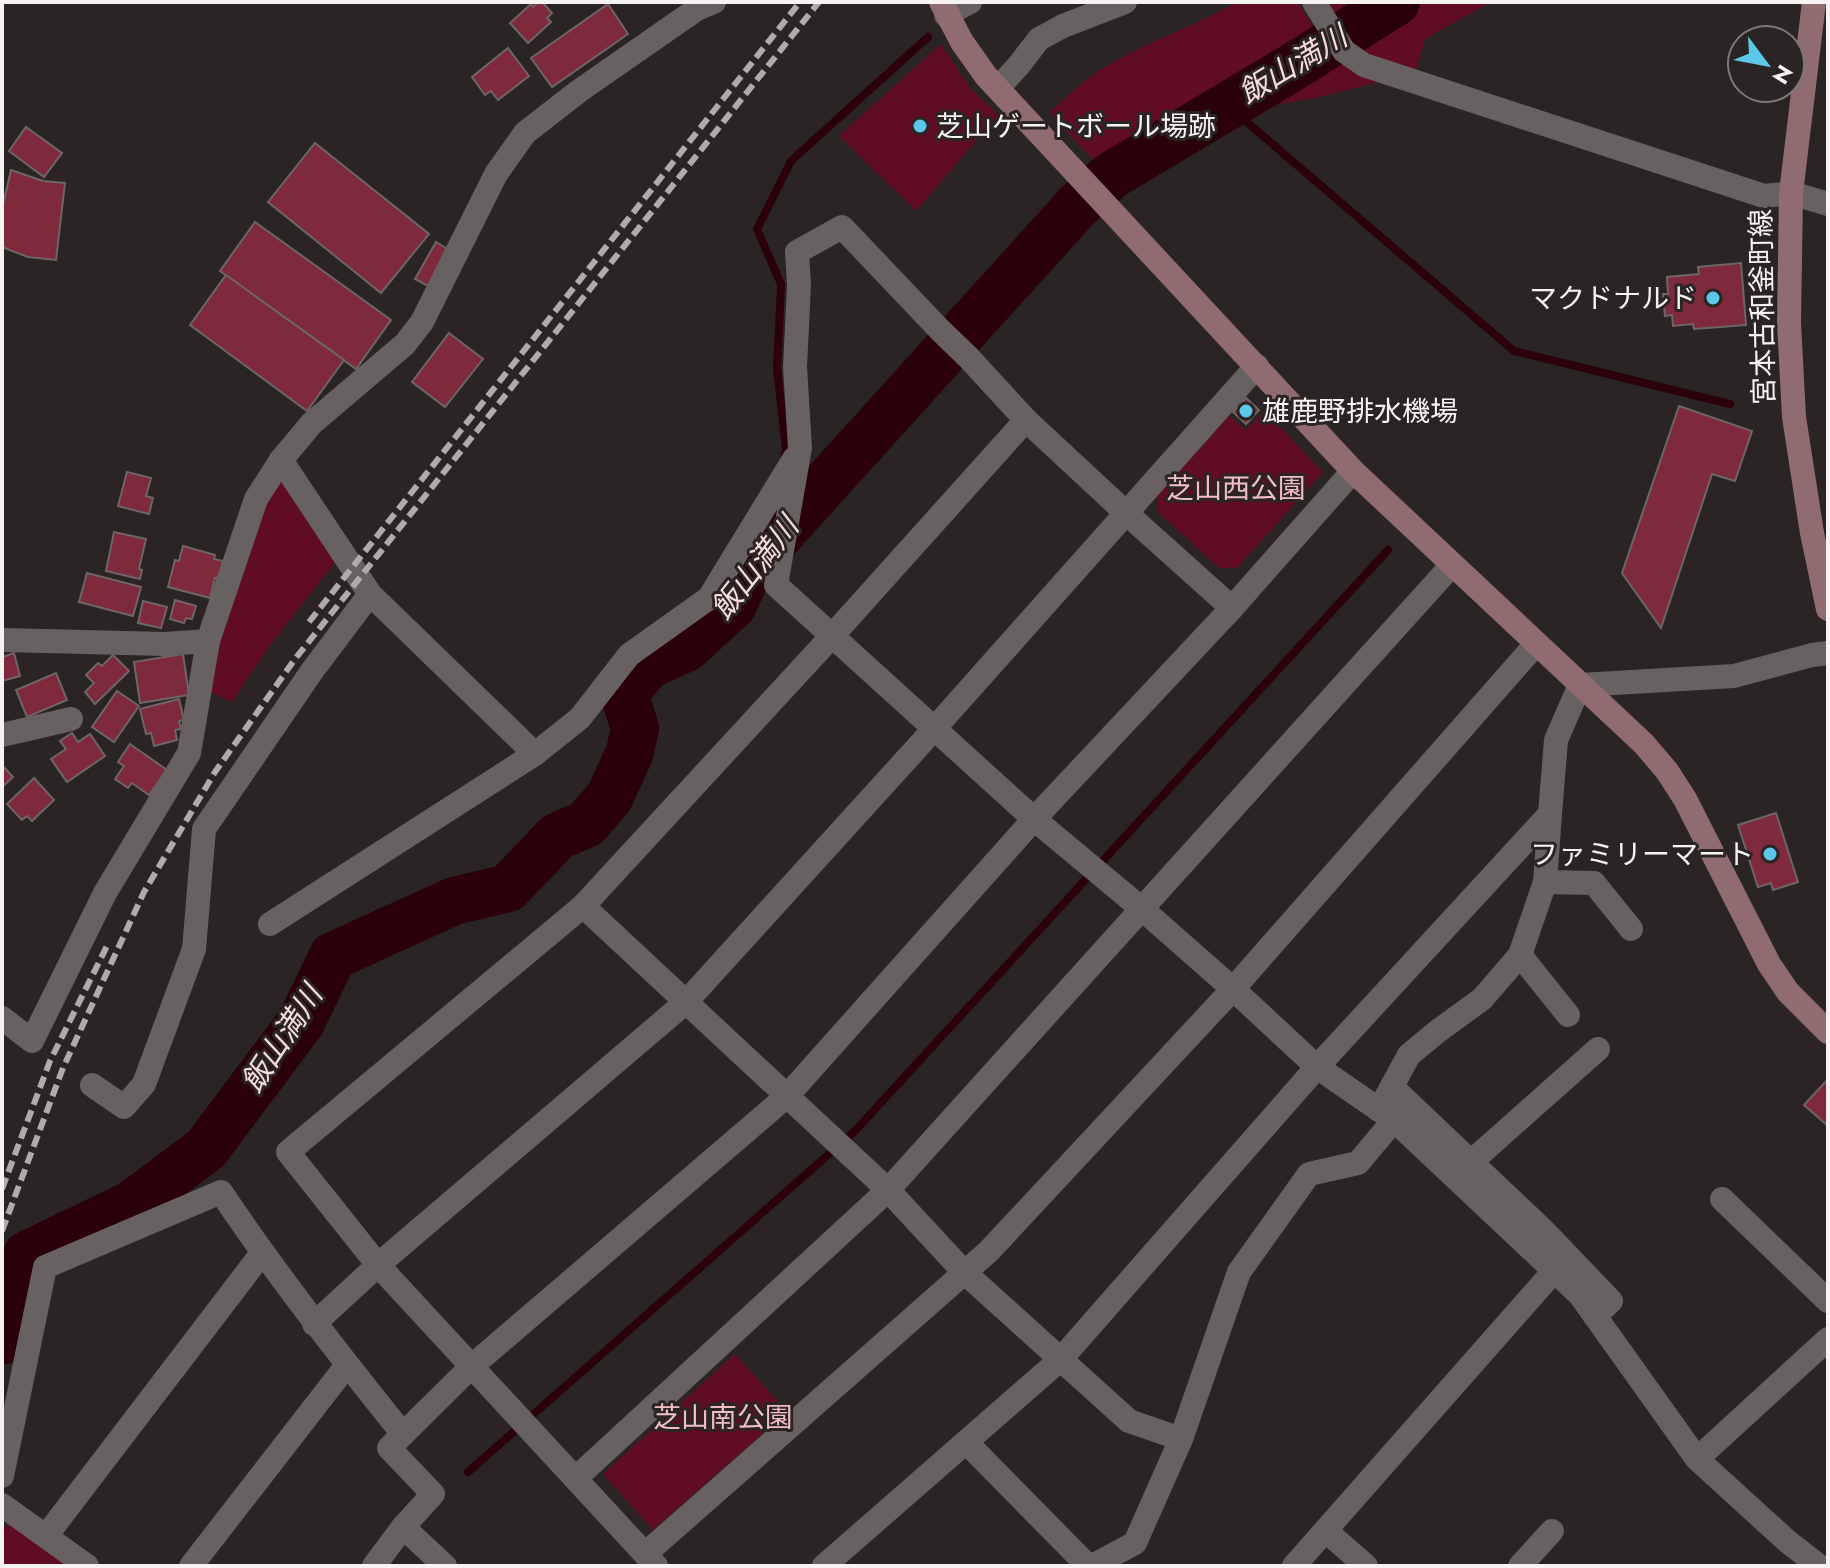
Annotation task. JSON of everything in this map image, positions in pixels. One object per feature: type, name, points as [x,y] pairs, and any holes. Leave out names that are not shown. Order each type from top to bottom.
[{"type":"street","points":[[2,1018],[32,1041],[105,893],[189,753],[208,641],[256,499],[281,460],[312,423],[405,344],[422,322],[496,174],[525,133],[579,91],[697,9],[714,2]]},
{"type":"street","points":[[970,2],[944,8],[986,76],[1353,471],[1644,744],[1667,771],[1685,799],[1769,964],[1788,992],[1828,1032]]},
{"type":"street","points":[[998,88],[1039,39],[1063,26],[1125,2]]},
{"type":"street","points":[[1314,2],[1344,51],[1364,65],[1764,196],[1791,193],[1828,204]]},
{"type":"street","name":"宮本古和釜町線","points":[[1814,2],[1791,193],[1789,323],[1794,417],[1812,533],[1828,609]]},
{"type":"street","points":[[1232,608],[1026,420],[842,227],[797,252],[799,285],[795,367],[800,448],[776,585],[1034,819],[1142,909],[1317,1067],[1387,1115],[1580,1295],[1697,1459],[1819,1566]]},
{"type":"street","points":[[314,1324],[378,1265],[686,1002],[1257,366]]},
{"type":"street","points":[[1026,420],[583,906],[288,1152],[378,1265],[651,1560],[989,1251],[1233,989],[1536,644]]},
{"type":"street","points":[[270,924],[535,754],[580,718],[629,655],[709,598],[800,448]]},
{"type":"street","points":[[281,460],[370,594],[535,754]]},
{"type":"street","points":[[374,1566],[433,1494],[389,1448],[472,1366],[787,1096],[1034,819],[1232,608],[1353,471]]},
{"type":"street","points":[[576,1478],[888,1190],[1452,565]]},
{"type":"street","points":[[92,1085],[124,1107],[144,1084],[194,949],[204,829],[312,671],[370,594]]},
{"type":"street","points":[[2,640],[165,644],[208,641]]},
{"type":"street","points":[[1580,685],[1734,676],[1828,653]]},
{"type":"street","points":[[966,1442],[1090,1566],[1135,1543],[1181,1439],[1239,1272],[1309,1174],[1358,1163],[1387,1115],[1392,1087],[1409,1055],[1482,999],[1520,955],[1545,882],[1556,740],[1580,685]]},
{"type":"street","points":[[2,735],[71,719]]},
{"type":"street","points":[[824,1566],[1061,1359],[1317,1067],[1550,814]]},
{"type":"street","points":[[1545,882],[1594,883],[1631,929]]},
{"type":"street","points":[[583,906],[888,1190],[964,1272],[1129,1421],[1181,1439]]},
{"type":"street","points":[[1520,955],[1568,1015]]},
{"type":"street","points":[[1472,1161],[1598,1049]]},
{"type":"street","points":[[1392,1087],[1544,1231],[1611,1301],[1595,1316]]},
{"type":"street","points":[[2,1476],[45,1267],[221,1192],[314,1324],[403,1434]]},
{"type":"street","points":[[1722,1199],[1828,1301]]},
{"type":"street","points":[[46,1536],[262,1253]]},
{"type":"street","points":[[1294,1566],[1554,1271]]},
{"type":"street","points":[[1697,1459],[1828,1339]]},
{"type":"street","points":[[191,1566],[347,1365]]},
{"type":"street","points":[[2,1505],[87,1566]]},
{"type":"street","points":[[403,1527],[445,1566]]},
{"type":"street","points":[[1326,1531],[1366,1566]]},
{"type":"street","points":[[1520,1566],[1552,1531]]},
{"type":"green space","points":[[1237,2],[1297,2],[1317,32],[1097,164],[1049,112],[1103,68]]},
{"type":"green space","points":[[1325,2],[1368,2],[1337,21]]},
{"type":"green space","points":[[1423,2],[1491,2],[1425,39],[1415,72],[1371,61],[1352,47]]},
{"type":"green space","name":"芝山ゲートボール場跡","points":[[941,44],[970,88],[998,115],[916,211],[839,136]]},
{"type":"green space","points":[[1335,59],[1379,82],[1315,98],[1254,108]]},
{"type":"green space","name":"芝山西公園","points":[[1265,411],[1323,472],[1237,568],[1219,568],[1158,512],[1158,495],[1229,416],[1246,430]]},
{"type":"green space","points":[[276,480],[287,481],[337,560],[271,644],[232,702],[210,692],[218,640],[263,501]]},
{"type":"green space","name":"芝山南公園","points":[[735,1354],[787,1412],[653,1530],[603,1474]]},
{"type":"green space","points":[[14,1523],[73,1566],[2,1566],[2,1528]]},
{"type":"building","points":[[542,2],[552,13],[547,18],[551,22],[528,43],[510,23],[531,4],[533,7]]},
{"type":"building","points":[[608,4],[628,34],[552,87],[531,58]]},
{"type":"building","points":[[508,48],[529,76],[498,100],[491,91],[485,95],[472,77]]},
{"type":"building","points":[[26,127],[62,153],[44,177],[9,151]]},
{"type":"building","points":[[315,143],[429,234],[381,293],[268,202]]},
{"type":"building","points":[[11,170],[43,181],[65,183],[56,260],[28,257],[2,247],[2,209]]},
{"type":"building","points":[[255,222],[391,320],[356,369],[220,271]]},
{"type":"building","points":[[436,242],[451,251],[430,287],[415,279]]},
{"type":"building","points":[[1741,263],[1746,325],[1694,329],[1693,324],[1673,326],[1672,315],[1665,316],[1663,294],[1668,294],[1667,277],[1699,274],[1698,267]]},
{"type":"building","points":[[226,275],[344,360],[307,411],[190,325]]},
{"type":"building","points":[[449,333],[483,359],[445,407],[412,382]]},
{"type":"building","name":"雄鹿野排水機場","points":[[1246,398],[1259,410],[1246,424],[1233,412]]},
{"type":"building","points":[[1679,406],[1752,431],[1735,481],[1712,474],[1661,628],[1622,573]]},
{"type":"building","points":[[127,472],[151,478],[146,496],[153,498],[149,514],[118,506]]},
{"type":"building","points":[[114,532],[146,539],[139,569],[142,570],[140,579],[106,571]]},
{"type":"building","points":[[183,546],[215,555],[214,559],[223,561],[210,598],[168,587],[175,560],[179,561]]},
{"type":"building","points":[[87,573],[141,587],[133,616],[79,602]]},
{"type":"building","points":[[175,600],[196,606],[192,619],[186,618],[184,623],[170,619]]},
{"type":"building","points":[[143,601],[167,607],[161,628],[138,623]]},
{"type":"building","points":[[14,653],[20,676],[2,681],[2,657]]},
{"type":"building","points":[[183,654],[189,695],[140,703],[134,662]]},
{"type":"building","points":[[113,655],[129,671],[95,704],[85,692],[94,683],[86,675],[98,663],[102,666]]},
{"type":"building","points":[[56,673],[67,700],[27,717],[16,690]]},
{"type":"building","points":[[117,691],[139,706],[114,742],[92,727]]},
{"type":"building","points":[[179,699],[184,720],[179,721],[181,729],[175,730],[177,740],[154,746],[151,733],[146,734],[140,709]]},
{"type":"building","points":[[72,733],[78,742],[90,734],[105,756],[67,782],[51,759],[66,749],[60,741]]},
{"type":"building","points":[[130,744],[167,770],[149,795],[132,783],[128,788],[115,779],[124,766],[118,762]]},
{"type":"building","points":[[2,765],[13,777],[2,787]]},
{"type":"building","points":[[34,778],[54,800],[32,821],[27,816],[22,820],[7,804]]},
{"type":"building","points":[[1776,813],[1798,882],[1773,890],[1771,883],[1758,887],[1738,825]]},
{"type":"building","points":[[1828,1079],[1828,1126],[1804,1105]]},
{"type":"waterway","name":"飯山満川","points":[[2,1341],[27,1255],[131,1205],[206,1149],[301,1022],[333,956],[454,901],[508,888],[558,836],[586,824],[609,798],[630,752],[635,728],[624,694],[648,665],[686,648],[733,605],[746,576],[780,534],[1079,204],[1112,175],[1396,2]]},
{"type":"waterway","points":[[784,462],[786,449],[777,368],[781,284],[757,229],[791,161],[928,37]]},
{"type":"waterway","points":[[1228,106],[1514,351],[1730,404]]},
{"type":"waterway","points":[[770,546],[777,503]]},
{"type":"waterway","points":[[468,1472],[854,1132],[1388,550]]},
{"type":"railway","points":[[309,622],[800,2]]},
{"type":"railway","points":[[2,1231],[63,1068],[144,892],[215,772],[295,659],[819,2]]},
{"type":"railway","points":[[2,1189],[50,1061],[108,944]]},
{"type":"place","name":"芝山ゲートボール場跡","points":[[920,126]]},
{"type":"place","name":"マクドナルド","points":[[1713,298]]},
{"type":"place","name":"雄鹿野排水機場","points":[[1246,411]]},
{"type":"place","name":"ファミリーマート","points":[[1770,854]]}]
